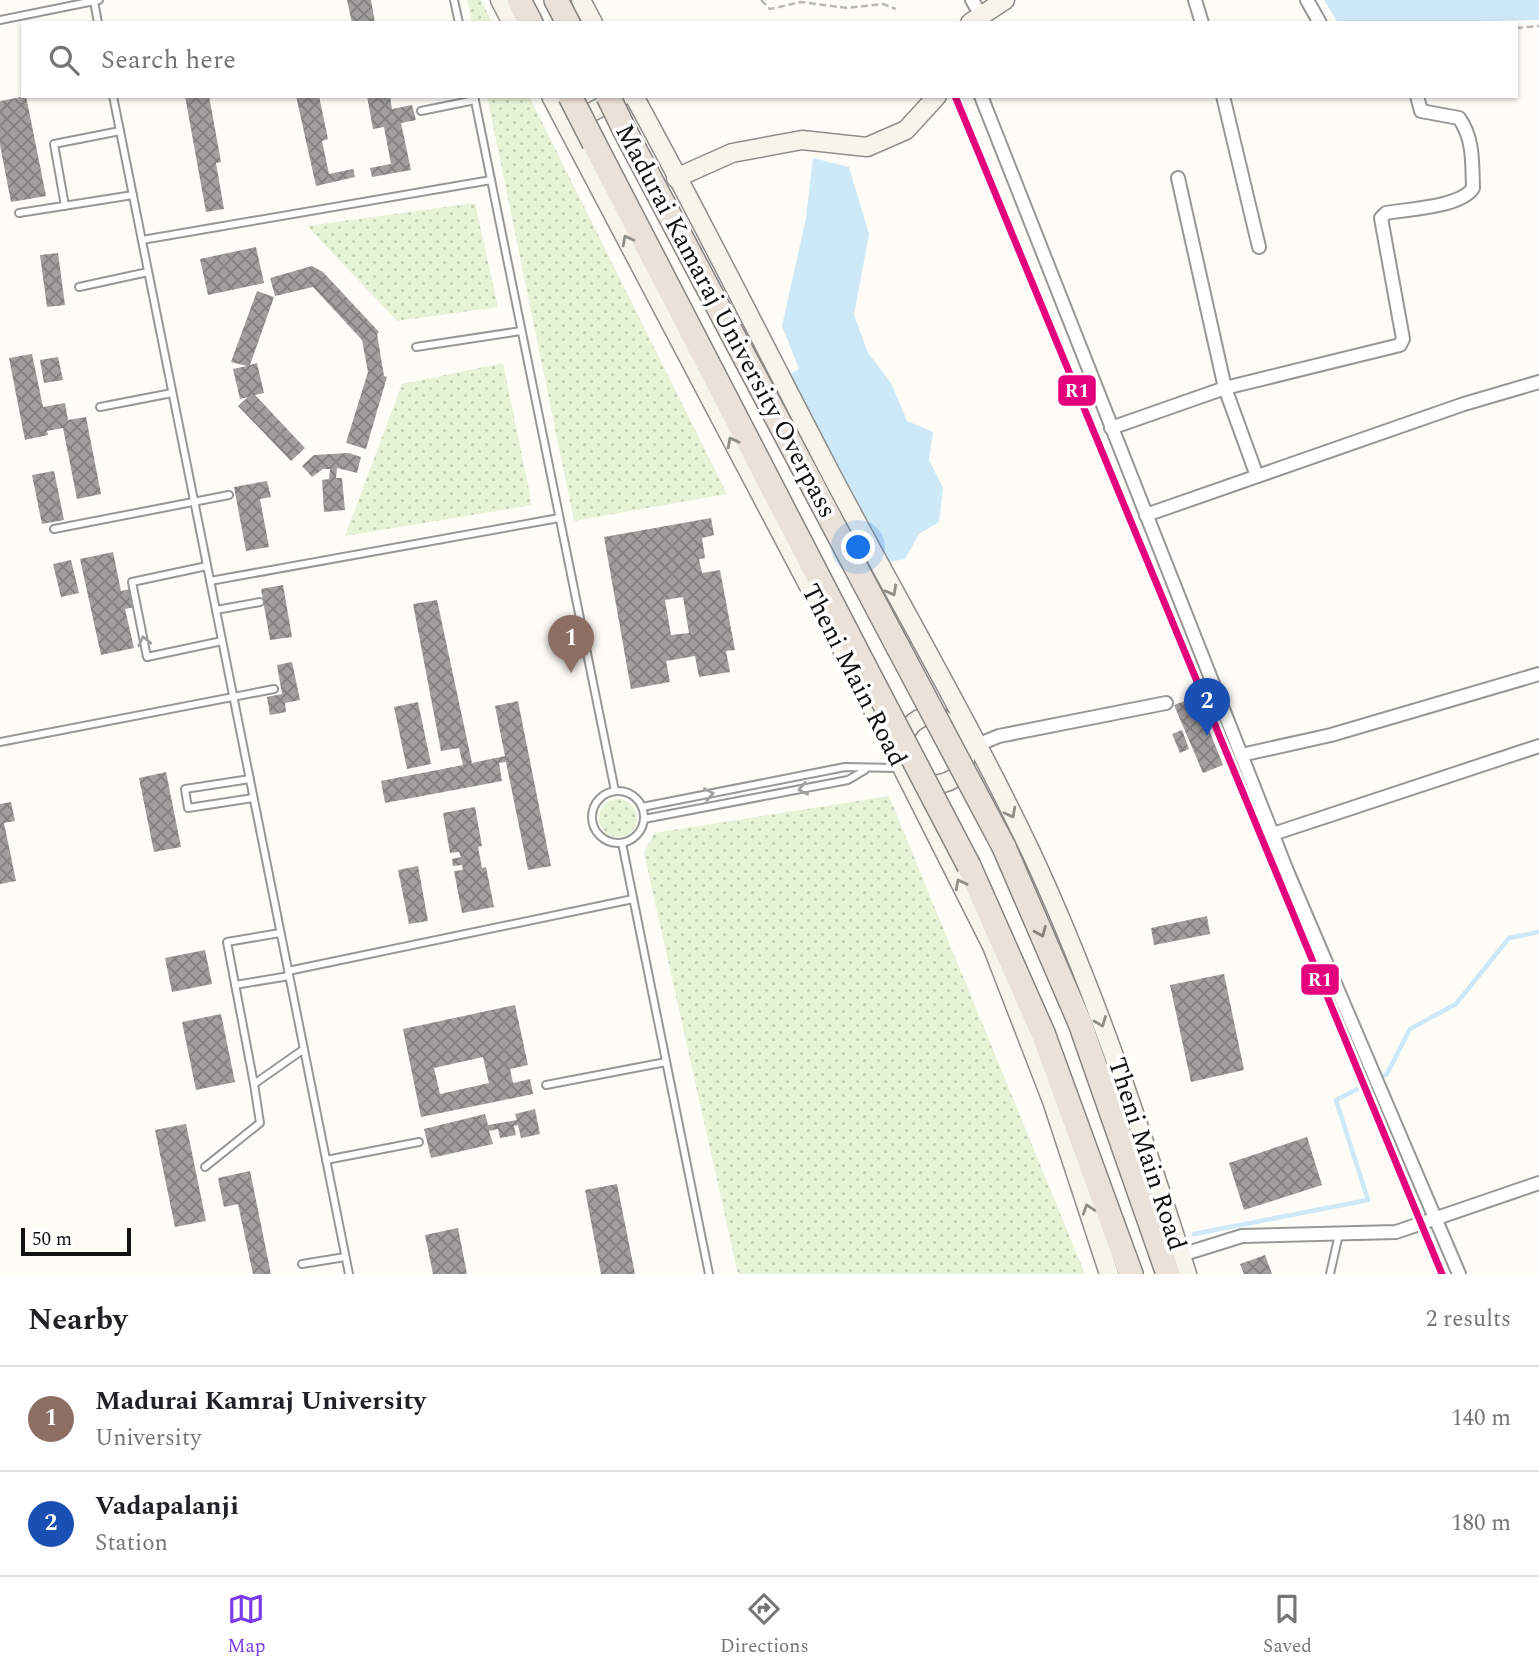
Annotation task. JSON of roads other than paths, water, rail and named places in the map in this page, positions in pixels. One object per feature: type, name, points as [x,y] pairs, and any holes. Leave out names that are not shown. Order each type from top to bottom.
[{"type":"highway","points":[[519,0],[530,21]]},
{"type":"highway","points":[[556,0],[567,21]]},
{"type":"highway","name":"Madurai Kamaraj University Overpass","points":[[571,98],[969,866],[1043,1032],[1131,1274]]},
{"type":"highway","name":"Madurai Kamaraj University Overpass","points":[[609,98],[1004,847],[1080,1023],[1174,1265]]},
{"type":"street","points":[[500,0],[511,21]]},
{"type":"street","points":[[581,0],[592,21]]},
{"type":"street","points":[[974,12],[1005,0]]},
{"type":"street","points":[[1195,0],[1201,21]]},
{"type":"street","points":[[1307,0],[1319,21]]},
{"type":"street","name":"Theni Main Road","points":[[552,98],[884,732],[906,759],[922,807],[992,946],[1052,1101],[1109,1274]]},
{"type":"street","points":[[566,125],[619,98]]},
{"type":"street","name":"Theni Main Road","points":[[635,98],[949,695],[969,751],[989,769],[1030,852],[1077,960],[1132,1101],[1174,1265],[1186,1274]]},
{"type":"street","points":[[676,177],[732,153],[802,140],[867,147],[906,130],[935,98]]},
{"type":"street","points":[[982,98],[1273,834],[1459,1274]]},
{"type":"street","points":[[1223,98],[1259,247]]},
{"type":"street","points":[[1111,428],[1225,388],[1400,345],[1403,339],[1381,218],[1386,213],[1455,201],[1473,188],[1470,138],[1466,129],[1459,118],[1420,111],[1417,98]]},
{"type":"street","points":[[1178,178],[1225,388],[1257,476]]},
{"type":"street","points":[[1146,515],[1464,404],[1539,382]]},
{"type":"street","points":[[1241,755],[1331,735],[1539,674]]},
{"type":"street","points":[[949,695],[949,722]]},
{"type":"street","points":[[969,751],[949,722],[934,714],[923,716],[905,731],[906,759],[922,778],[933,785],[945,784],[964,771],[969,751],[999,736],[1166,703]]},
{"type":"street","points":[[1273,834],[1539,746]]},
{"type":"street","points":[[922,778],[922,807]]},
{"type":"street","points":[[1174,1265],[1242,1236],[1396,1232],[1539,1183]]},
{"type":"lane","points":[[454,0],[459,21]]},
{"type":"lane","points":[[0,20],[97,1],[98,21]]},
{"type":"lane","points":[[113,98],[349,1274]]},
{"type":"lane","points":[[421,111],[474,98],[615,791]]},
{"type":"lane","points":[[65,206],[54,144],[120,131]]},
{"type":"lane","points":[[142,240],[491,180]]},
{"type":"lane","points":[[19,213],[133,195]]},
{"type":"lane","points":[[79,286],[148,272]]},
{"type":"lane","points":[[416,347],[522,331]]},
{"type":"lane","points":[[100,407],[172,393]]},
{"type":"lane","points":[[54,529],[229,495]]},
{"type":"lane","points":[[210,580],[559,518]]},
{"type":"lane","points":[[207,566],[132,582],[147,657],[222,642]]},
{"type":"lane","points":[[216,610],[260,602]]},
{"type":"lane","points":[[0,742],[274,690]]},
{"type":"lane","points":[[644,819],[848,780],[867,769],[906,759]]},
{"type":"lane","points":[[642,807],[845,767],[867,769]]},
{"type":"lane","points":[[250,779],[185,789],[188,808],[253,798]]},
{"type":"lane","points":[[615,791],[630,794],[642,807],[644,819],[636,835],[622,843],[603,838],[593,824],[597,801],[615,791]]},
{"type":"lane","points":[[622,843],[708,1274]]},
{"type":"lane","points":[[235,985],[633,899]]},
{"type":"lane","points":[[205,1167],[260,1122],[227,942],[280,933]]},
{"type":"lane","points":[[254,1084],[303,1049]]},
{"type":"lane","points":[[546,1085],[666,1062]]},
{"type":"lane","points":[[326,1160],[419,1142]]},
{"type":"lane","points":[[1330,1274],[1339,1232]]},
{"type":"lane","points":[[302,1264],[345,1257]]},
{"type":"water","points":[[1324,0],[1539,0],[1539,20],[1337,21]]},
{"type":"water","points":[[813,158],[849,167],[869,234],[854,315],[868,353],[891,383],[907,421],[933,432],[929,460],[943,488],[939,522],[919,534],[905,559],[888,562],[790,374],[799,369],[782,326],[806,218]]},
{"type":"waterway","points":[[1194,1234],[1368,1200],[1336,1100],[1387,1074],[1410,1029],[1456,1004],[1509,938],[1539,932]]},
{"type":"place","name":"Madurai Kamraj University","points":[[571,673]]},
{"type":"place","name":"Vadapalanji","points":[[1207,736]]}]
